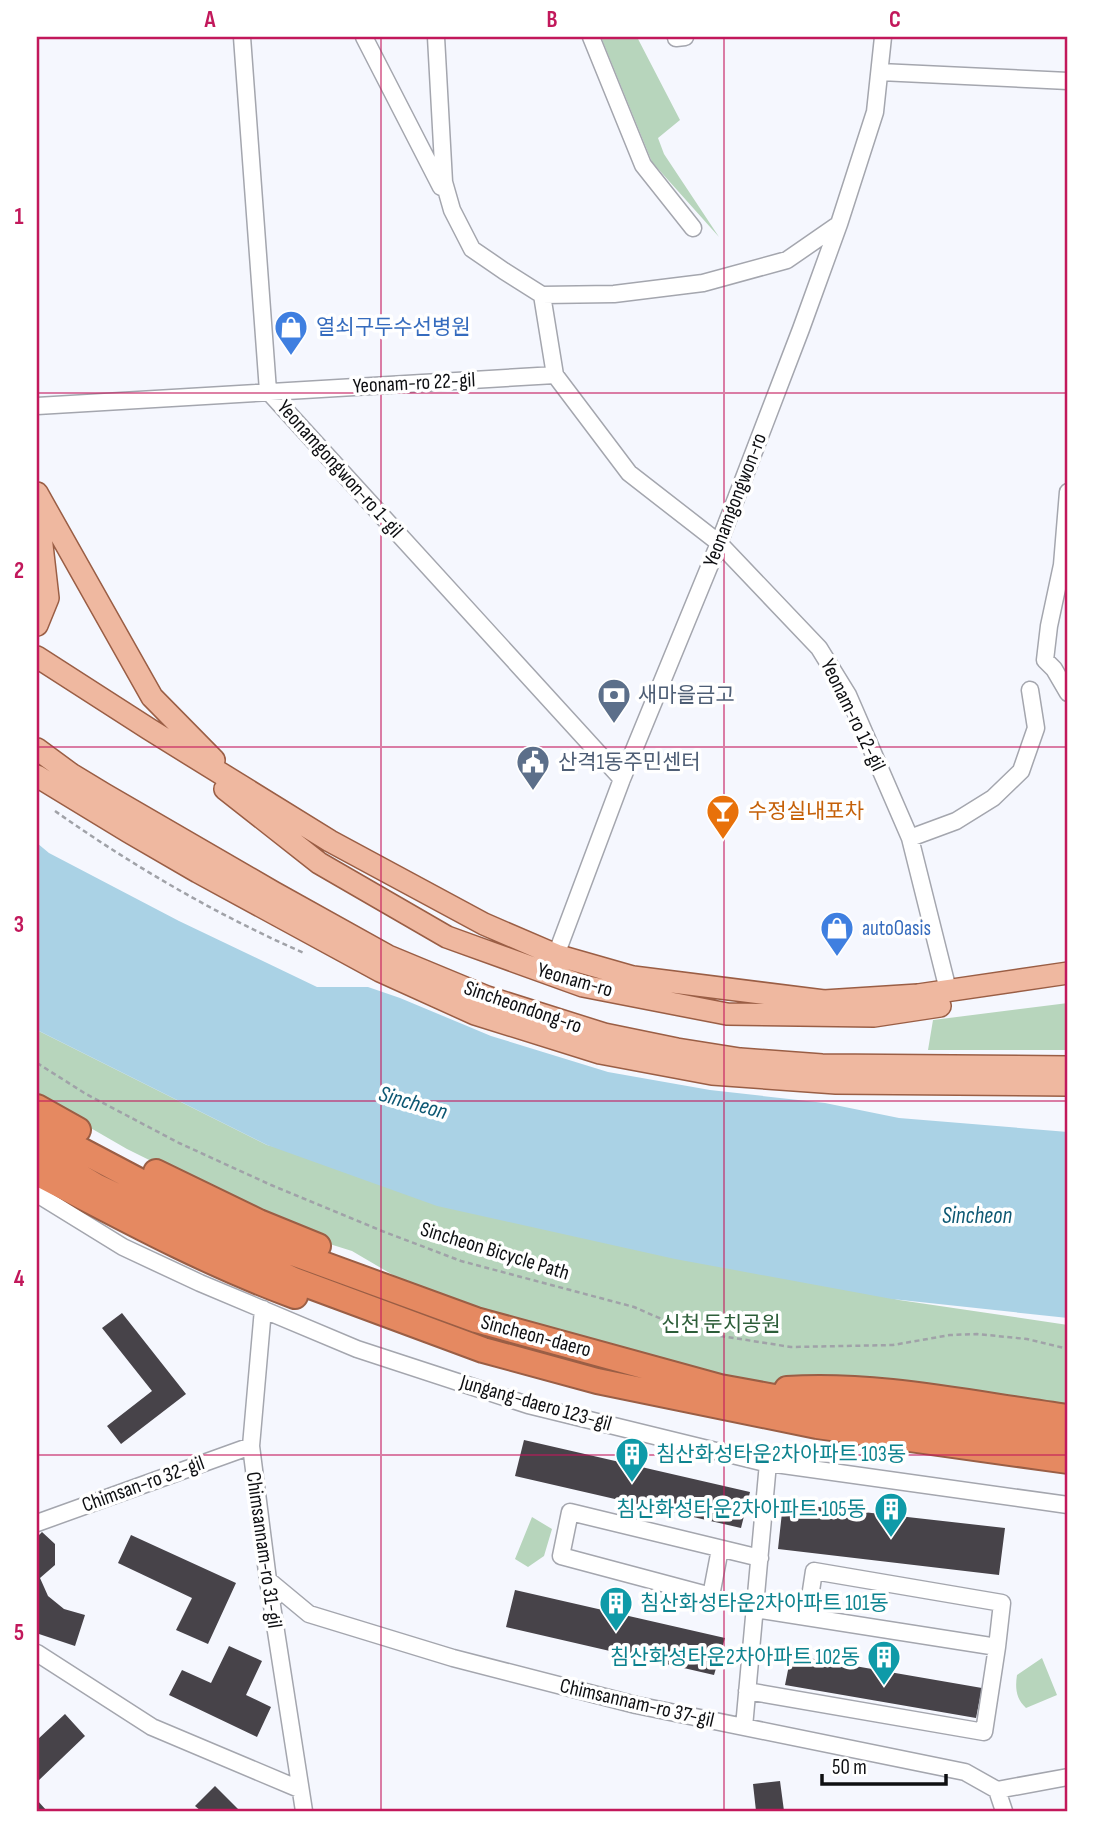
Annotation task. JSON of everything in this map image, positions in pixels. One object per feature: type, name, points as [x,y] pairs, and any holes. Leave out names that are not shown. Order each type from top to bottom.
[{"type":"highway","points":[[37,1107],[123,1156],[259,1222],[370,1267],[476,1320]]},
{"type":"highway","name":"Sincheon-daero","points":[[37,1126],[238,1233],[476,1320],[720,1387],[796,1401],[1068,1441]]},
{"type":"highway","name":"Sincheon-daero","points":[[37,1151],[96,1186],[294,1280],[483,1350],[597,1381],[778,1419],[1068,1461]]},
{"type":"highway","points":[[37,1173],[155,1235],[261,1284],[402,1336],[483,1350]]},
{"type":"highway","points":[[746,1392],[831,1387],[936,1398],[1068,1417]]},
{"type":"highway","points":[[929,1442],[1068,1474]]},
{"type":"main road","points":[[37,493],[152,697],[235,782]]},
{"type":"main road","points":[[37,500],[48,598],[37,625]]},
{"type":"main road","points":[[37,657],[235,782]]},
{"type":"main road","name":"Yeonam-ro","points":[[149,730],[319,863],[447,937],[583,986],[727,1014],[874,1016],[1068,987]]},
{"type":"main road","name":"Sincheondong-ro","points":[[37,749],[104,794],[388,956],[486,997],[591,1030],[677,1049],[740,1059],[822,1065],[1068,1068]]},
{"type":"main road","name":"Sincheondong-ro","points":[[37,776],[163,852],[380,971],[475,1014],[600,1053],[712,1074],[836,1083],[1068,1085]]},
{"type":"main road","name":"Yeonam-ro","points":[[235,782],[330,841],[484,924],[556,955],[633,977],[824,1001],[918,995],[1068,973]]},
{"type":"street","name":"Yeonamgongwon-ro 1-gil","points":[[242,37],[268,391],[622,779]]},
{"type":"street","points":[[364,37],[472,248],[542,295],[614,293],[703,283],[787,260],[839,224]]},
{"type":"street","points":[[436,37],[444,182],[453,210]]},
{"type":"street","points":[[591,37],[643,165],[694,228]]},
{"type":"street","name":"Yeonamgongwon-ro","points":[[556,955],[622,779],[719,543],[839,224],[876,112],[883,37]]},
{"type":"street","points":[[880,72],[1068,81]]},
{"type":"street","points":[[542,295],[555,375],[629,473],[719,543]]},
{"type":"street","name":"Yeonam-ro 22-gil","points":[[37,406],[555,375]]},
{"type":"street","points":[[1068,492],[1065,564],[1049,626],[1045,660],[1054,669],[1068,693]]},
{"type":"street","name":"Yeonam-ro 12-gil","points":[[719,543],[819,648],[848,695],[910,838],[948,990]]},
{"type":"street","points":[[910,838],[956,821],[993,798],[1021,771],[1036,728],[1030,690]]},
{"type":"street","name":"Jungang-daero 123-gil","points":[[37,1194],[123,1247],[200,1283],[357,1349],[528,1405],[768,1463],[1068,1505]]},
{"type":"street","name":"Chimsannam-ro 31-gil","points":[[263,1309],[250,1446],[303,1811]]},
{"type":"street","points":[[1021,1410],[1068,1403]]},
{"type":"street","name":"Chimsan-ro 32-gil","points":[[37,1523],[250,1446]]},
{"type":"street","points":[[744,1727],[768,1463]]},
{"type":"street","points":[[720,1549],[711,1596],[561,1556],[570,1512],[760,1558]]},
{"type":"street","points":[[747,1691],[984,1732],[1002,1603],[814,1571],[807,1617]]},
{"type":"street","name":"Chimsannam-ro 37-gil","points":[[268,1580],[309,1614],[466,1661],[636,1705],[965,1772],[997,1790]]},
{"type":"street","points":[[755,1609],[997,1647]]},
{"type":"street","points":[[37,1653],[152,1727],[299,1789]]},
{"type":"street","points":[[1004,1811],[997,1790],[1068,1777]]},
{"type":"path","name":"Sincheon Bicycle Path","points":[[37,1063],[86,1094],[179,1143],[369,1226],[461,1261],[634,1307],[689,1331],[792,1347],[893,1345],[950,1335],[977,1334],[1027,1339],[1068,1349]]},
{"type":"green space","points":[[601,37],[637,37],[680,120],[658,138],[664,154],[719,237],[652,162]]},
{"type":"green space","points":[[1068,1003],[1068,1050],[928,1050],[933,1020]]},
{"type":"green space","name":"신천 둔치공원","points":[[37,1030],[267,1145],[899,1300],[1068,1325],[1068,1430],[708,1380],[439,1302],[352,1251],[259,1222],[230,1200],[127,1149],[37,1097]]},
{"type":"green space","points":[[532,1517],[552,1529],[544,1556],[528,1567],[515,1559]]},
{"type":"green space","points":[[1042,1658],[1057,1695],[1026,1708],[1017,1693],[1017,1675]]},
{"type":"water","name":"Sincheon","points":[[37,843],[49,853],[179,921],[317,987],[368,987],[491,1036],[608,1072],[710,1090],[825,1103],[899,1118],[1068,1132],[1068,1318],[892,1299],[675,1259],[437,1206],[267,1145],[37,1030]]},
{"type":"building","points":[[122,1313],[186,1394],[121,1444],[107,1426],[152,1391],[102,1328]]},
{"type":"building","name":"침산화성타운2차아파트 103동","points":[[524,1440],[750,1492],[741,1528],[515,1476]]},
{"type":"building","name":"침산화성타운2차아파트 105동","points":[[783,1503],[1005,1528],[999,1575],[778,1549]]},
{"type":"building","points":[[42,1532],[55,1544],[55,1565],[40,1578],[48,1596],[64,1609],[85,1615],[75,1646],[37,1631],[37,1537]]},
{"type":"building","points":[[131,1535],[236,1583],[208,1644],[176,1630],[192,1598],[118,1563]]},
{"type":"building","name":"침산화성타운2차아파트 101동","points":[[515,1590],[725,1638],[714,1675],[506,1627]]},
{"type":"building","points":[[229,1646],[262,1661],[246,1695],[271,1707],[257,1737],[169,1695],[182,1670],[211,1683]]},
{"type":"building","name":"침산화성타운2차아파트 102동","points":[[791,1655],[982,1688],[976,1718],[785,1685]]},
{"type":"building","points":[[65,1714],[85,1736],[37,1782],[37,1740]]},
{"type":"building","points":[[780,1781],[784,1811],[756,1811],[753,1784]]},
{"type":"building","points":[[215,1786],[240,1811],[201,1811],[195,1806]]},
{"type":"building","points":[[37,1800],[47,1811],[37,1811]]},
{"type":"place","name":"열쇠구두수선병원","points":[[291,357]]},
{"type":"place","name":"새마을금고","points":[[614,725]]},
{"type":"place","name":"산격1동주민센터","points":[[533,792]]},
{"type":"place","name":"수정실내포차","points":[[723,841]]},
{"type":"place","name":"autoOasis","points":[[837,958]]},
{"type":"place","name":"침산화성타운2차아파트 103동","points":[[632,1484]]},
{"type":"place","name":"침산화성타운2차아파트 105동","points":[[891,1539]]},
{"type":"place","name":"침산화성타운2차아파트 101동","points":[[616,1633]]},
{"type":"place","name":"침산화성타운2차아파트 102동","points":[[884,1687]]}]
